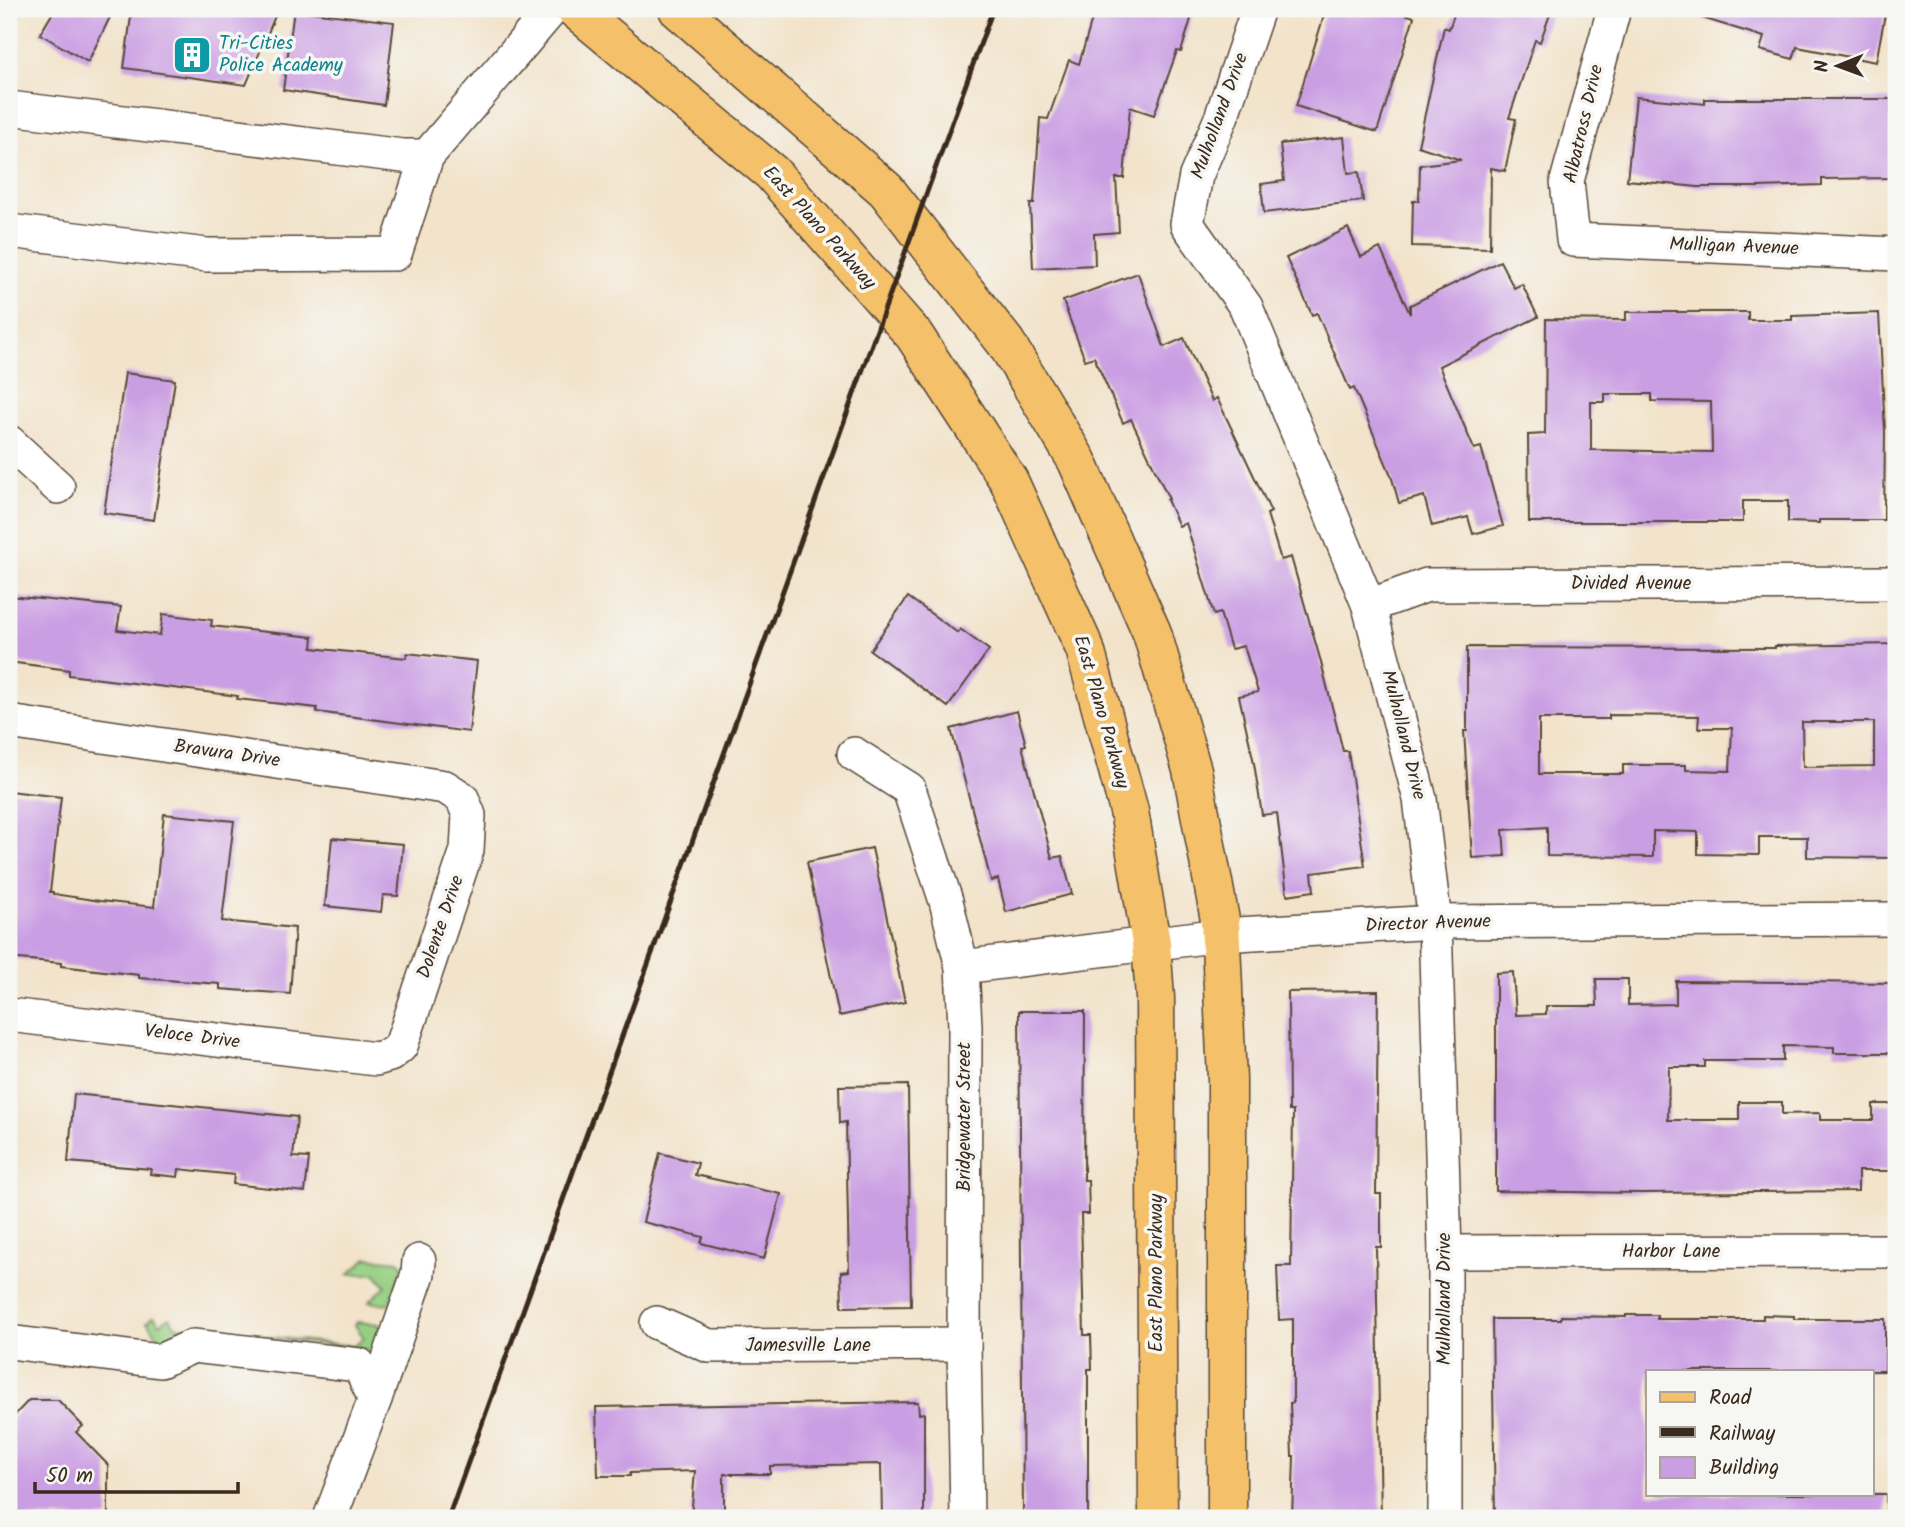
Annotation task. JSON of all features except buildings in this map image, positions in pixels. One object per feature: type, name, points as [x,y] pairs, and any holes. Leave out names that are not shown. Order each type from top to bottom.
[{"type":"main road","name":"East Plano Parkway","points":[[575,9],[772,173],[914,335],[1009,481],[1085,649],[1129,811],[1151,943],[1155,998],[1158,1518]]},
{"type":"main road","points":[[678,9],[886,190],[1006,343],[1077,461],[1152,632],[1192,770],[1220,920],[1227,1080],[1227,1518]]},
{"type":"street","points":[[9,231],[207,256],[395,254],[427,156],[552,9]]},
{"type":"street","name":"Mulholland Drive","points":[[1258,9],[1221,118],[1196,176],[1187,224],[1246,307],[1369,606],[1420,799],[1435,922],[1445,1252],[1445,1518]]},
{"type":"street","name":"Albatross Drive","points":[[1573,240],[1567,181],[1614,9]]},
{"type":"street","points":[[9,108],[403,156],[427,156]]},
{"type":"street","name":"Mulligan Avenue","points":[[1573,240],[1896,254]]},
{"type":"street","points":[[9,442],[58,487]]},
{"type":"street","name":"Divided Avenue","points":[[1369,606],[1427,585],[1896,583]]},
{"type":"street","name":"Bravura Drive","points":[[9,722],[445,787]]},
{"type":"street","name":"Bridgewater Street","points":[[854,754],[909,789],[946,901],[962,967],[965,1026],[964,1344],[967,1518]]},
{"type":"street","name":"Dolente Drive","points":[[376,1059],[390,1055],[401,1046],[467,850],[469,815],[462,798],[445,787]]},
{"type":"street","name":"Director Avenue","points":[[962,967],[1220,935],[1435,922],[1896,919]]},
{"type":"street","name":"Veloce Drive","points":[[9,1015],[376,1059]]},
{"type":"street","name":"Harbor Lane","points":[[1445,1252],[1896,1251]]},
{"type":"street","points":[[331,1518],[418,1274],[419,1261]]},
{"type":"street","name":"Jamesville Lane","points":[[657,1322],[709,1346],[964,1344]]},
{"type":"street","points":[[9,1342],[160,1361],[193,1346],[359,1365],[375,1399]]},
{"type":"green space","points":[[367,1258],[399,1261],[403,1266],[389,1305],[369,1302],[386,1286],[376,1274],[349,1274]]},
{"type":"green space","points":[[154,1316],[160,1324],[169,1317],[175,1326],[354,1346],[364,1338],[355,1325],[357,1322],[379,1324],[382,1330],[375,1348],[371,1350],[187,1329],[162,1343],[147,1322]]},
{"type":"railway","points":[[448,1518],[993,9]]},
{"type":"place","name":"Tri-Cities Police Academy","points":[[192,55]]}]
